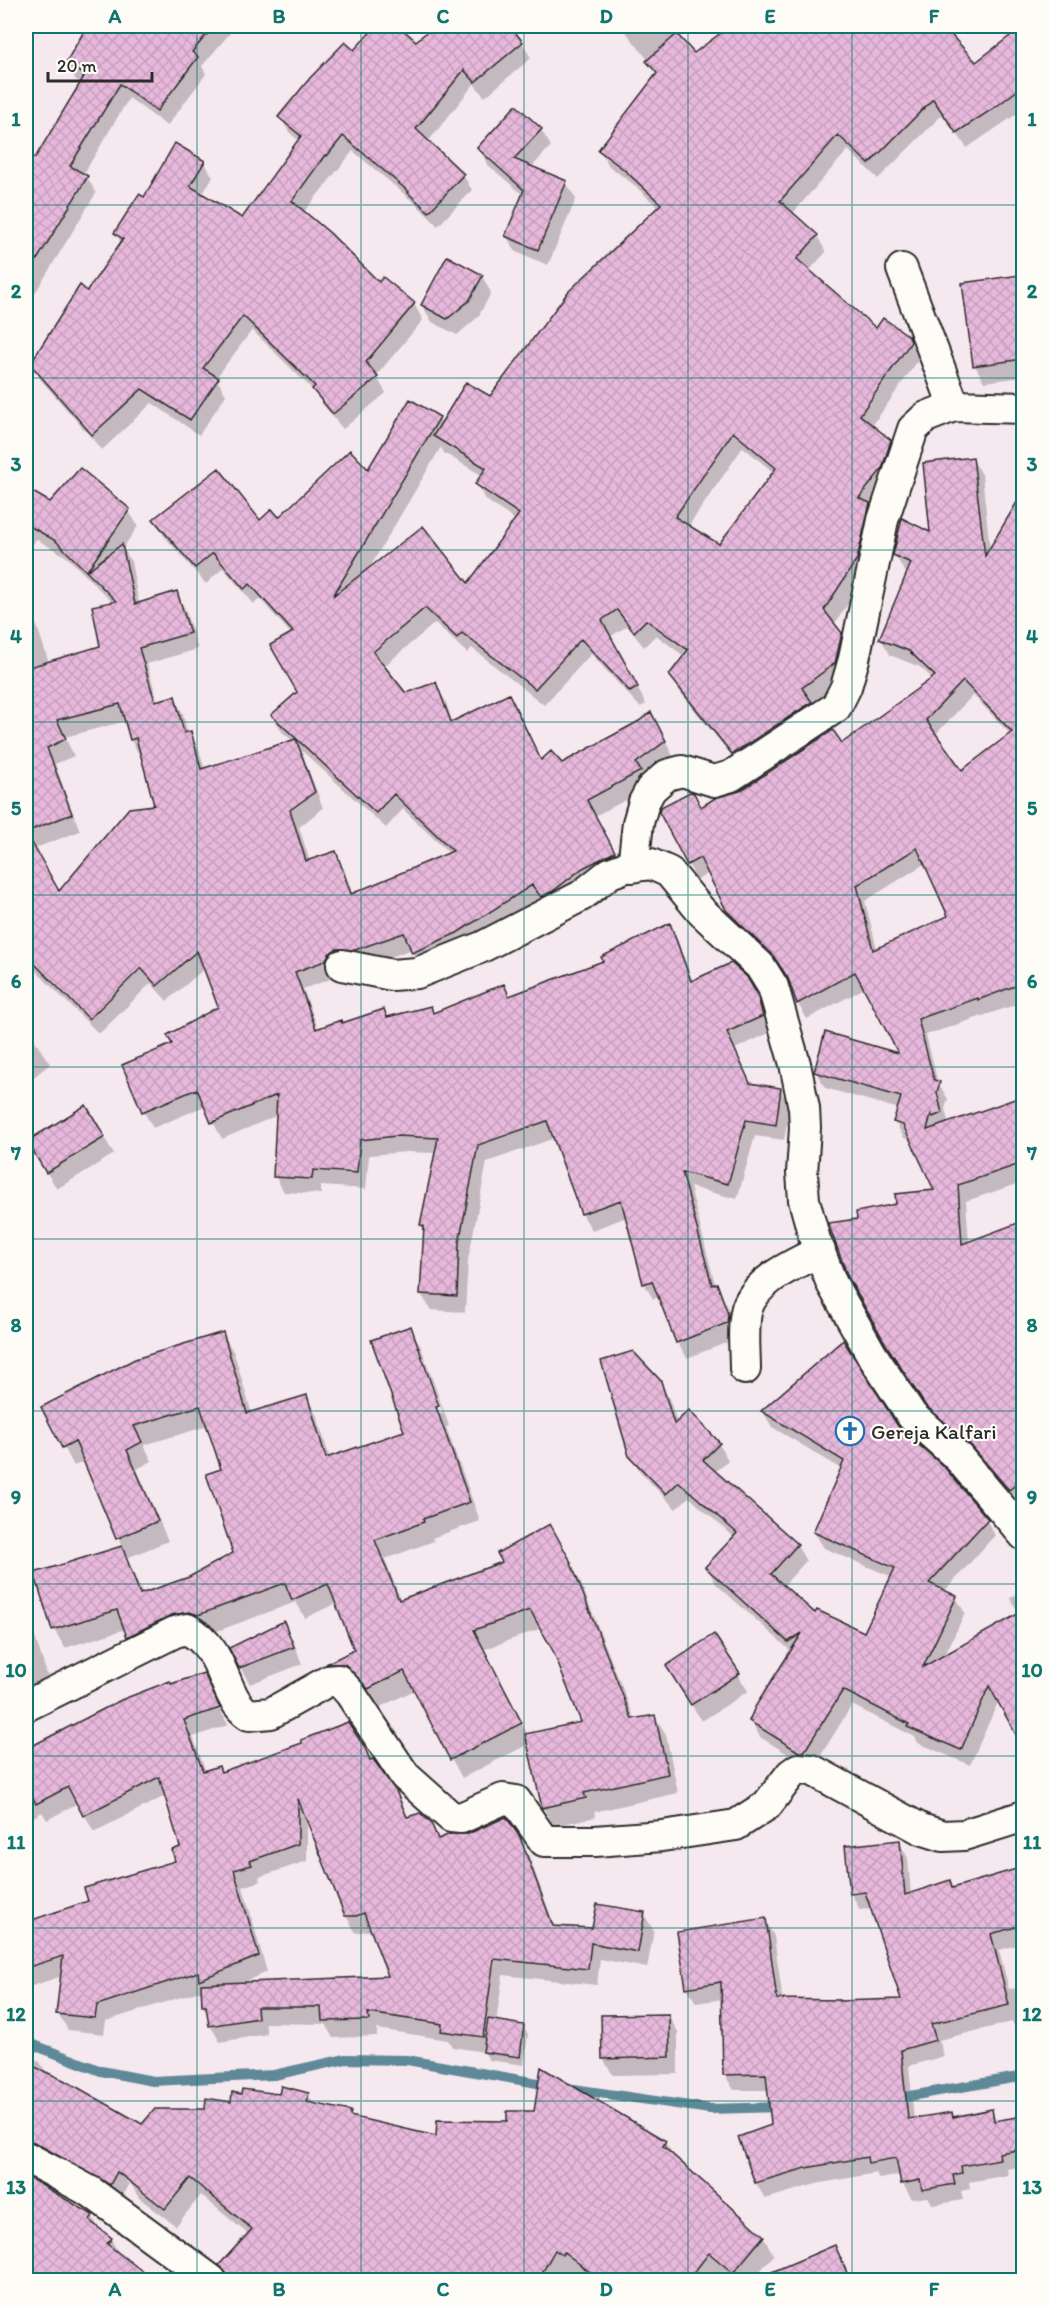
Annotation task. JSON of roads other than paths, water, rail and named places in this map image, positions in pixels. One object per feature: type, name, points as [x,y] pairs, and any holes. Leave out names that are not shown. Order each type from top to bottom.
[{"type":"street","points":[[902,269],[954,406]]},
{"type":"street","points":[[633,867],[638,823],[644,802],[651,789],[667,775],[682,771],[714,781],[731,776],[836,707],[852,669],[883,520],[913,429],[926,417],[954,406],[1023,408]]},
{"type":"street","points":[[342,965],[392,975],[417,973],[482,947],[581,896],[610,873],[651,864],[669,872],[701,911],[760,966],[773,987],[795,1064],[804,1108],[802,1173],[804,1200],[832,1284],[866,1345],[912,1416],[957,1456],[1023,1535]]},
{"type":"street","points":[[745,1369],[744,1339],[747,1308],[758,1290],[778,1273],[820,1251]]},
{"type":"street","points":[[26,1706],[176,1632],[187,1629],[199,1635],[214,1653],[240,1709],[249,1715],[271,1713],[321,1687],[328,1681],[338,1680],[351,1693],[405,1776],[451,1817],[461,1818],[503,1799],[516,1801],[544,1841],[595,1841],[662,1836],[736,1825],[767,1805],[791,1774],[798,1769],[812,1770],[921,1829],[943,1836],[964,1835],[1023,1816]]},
{"type":"street","points":[[26,2157],[91,2192],[211,2280]]},
{"type":"waterway","points":[[26,2038],[34,2045],[101,2071],[153,2081],[274,2075],[346,2059],[407,2060],[560,2087],[710,2109],[782,2107]]},
{"type":"waterway","points":[[893,2099],[1024,2076]]},
{"type":"place","name":"Gereja Kalfari","points":[[850,1431]]}]
